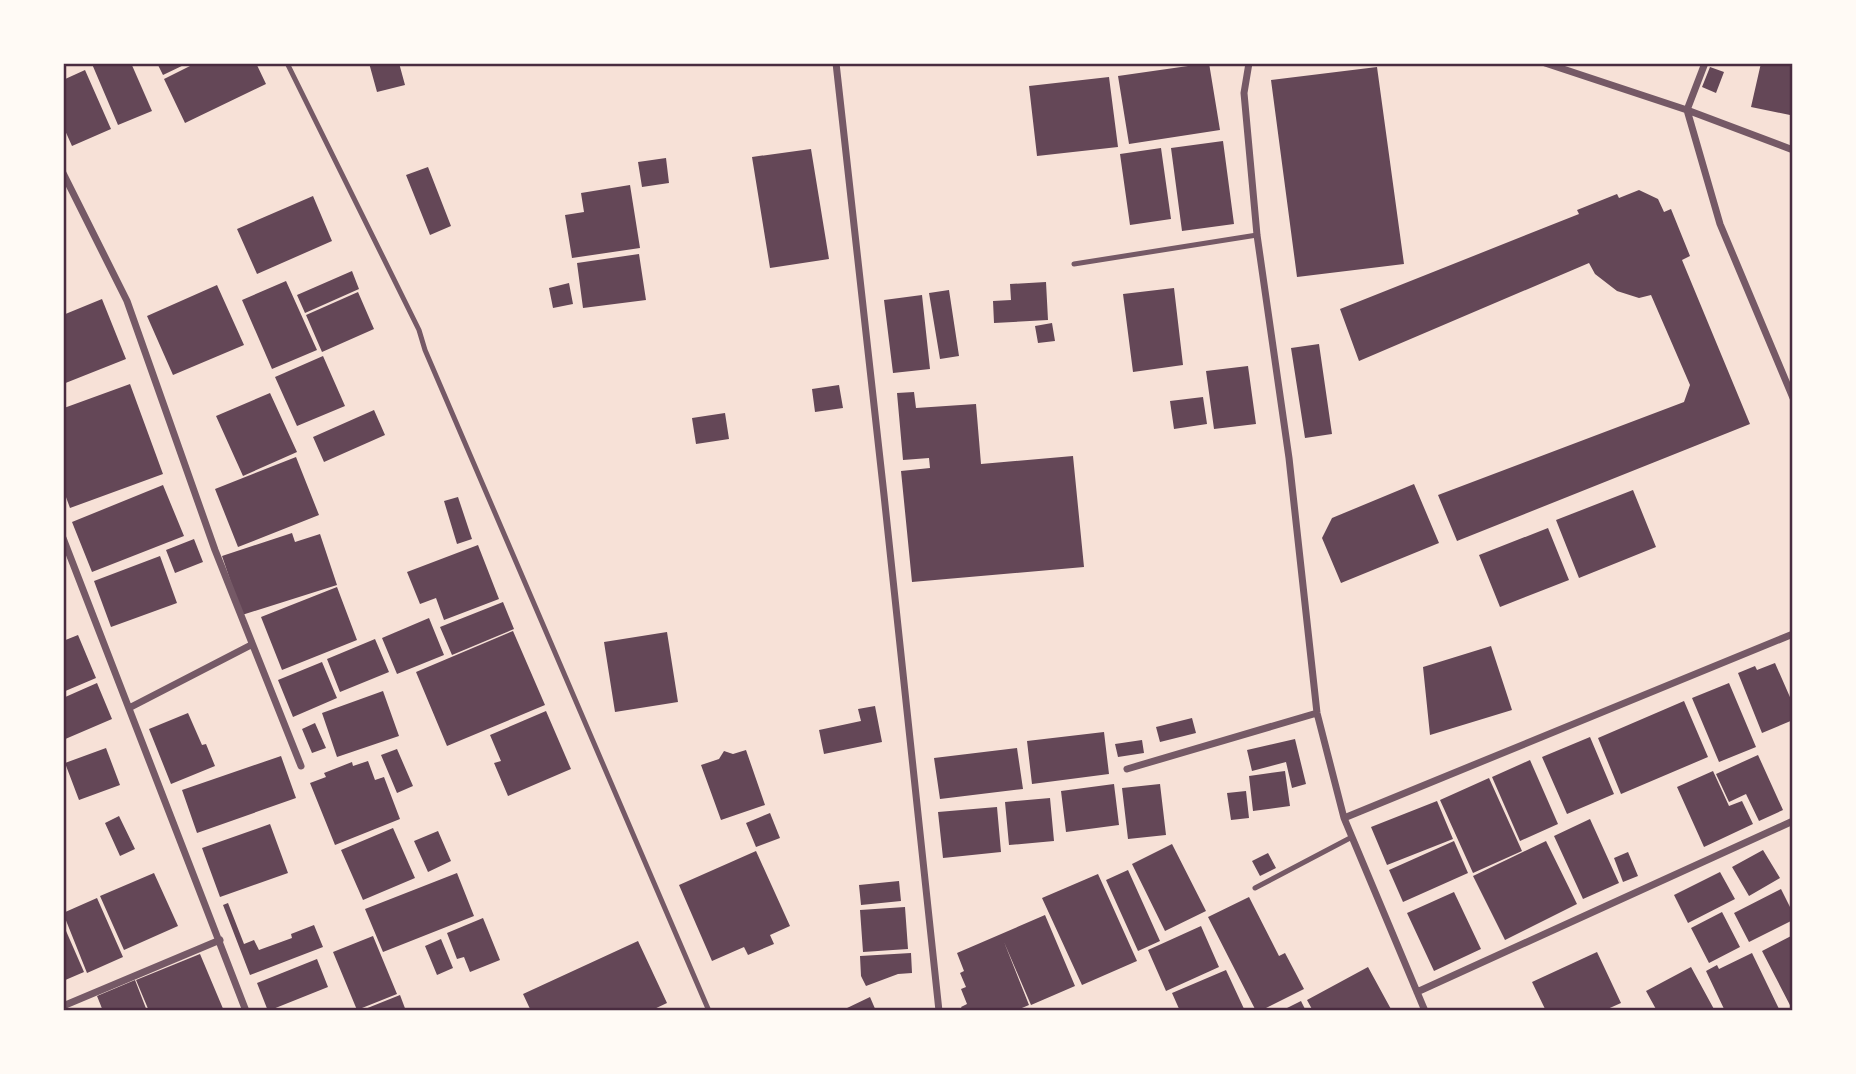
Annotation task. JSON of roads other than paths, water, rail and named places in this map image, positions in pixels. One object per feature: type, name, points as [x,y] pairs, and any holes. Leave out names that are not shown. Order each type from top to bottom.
[{"type":"street","points":[[836,63],[939,1011]]},
{"type":"street","points":[[1249,63],[1244,93],[1257,235],[1289,458],[1317,713],[1344,818],[1425,1011]]},
{"type":"street","points":[[1545,63],[1687,110],[1793,150]]},
{"type":"street","points":[[1705,63],[1687,110],[1720,224],[1793,398]]},
{"type":"street","points":[[63,173],[127,301],[211,541],[300,766]]},
{"type":"street","points":[[63,538],[246,1011]]},
{"type":"street","points":[[1344,818],[1793,634]]},
{"type":"street","points":[[130,708],[251,645]]},
{"type":"street","points":[[1127,769],[1317,713]]},
{"type":"street","points":[[1417,992],[1793,821]]},
{"type":"street","points":[[63,1006],[219,940]]},
{"type":"lane","points":[[287,63],[419,330],[430,363],[709,1011]]},
{"type":"lane","points":[[1074,264],[1257,235]]},
{"type":"lane","points":[[1255,888],[1352,837]]}]
